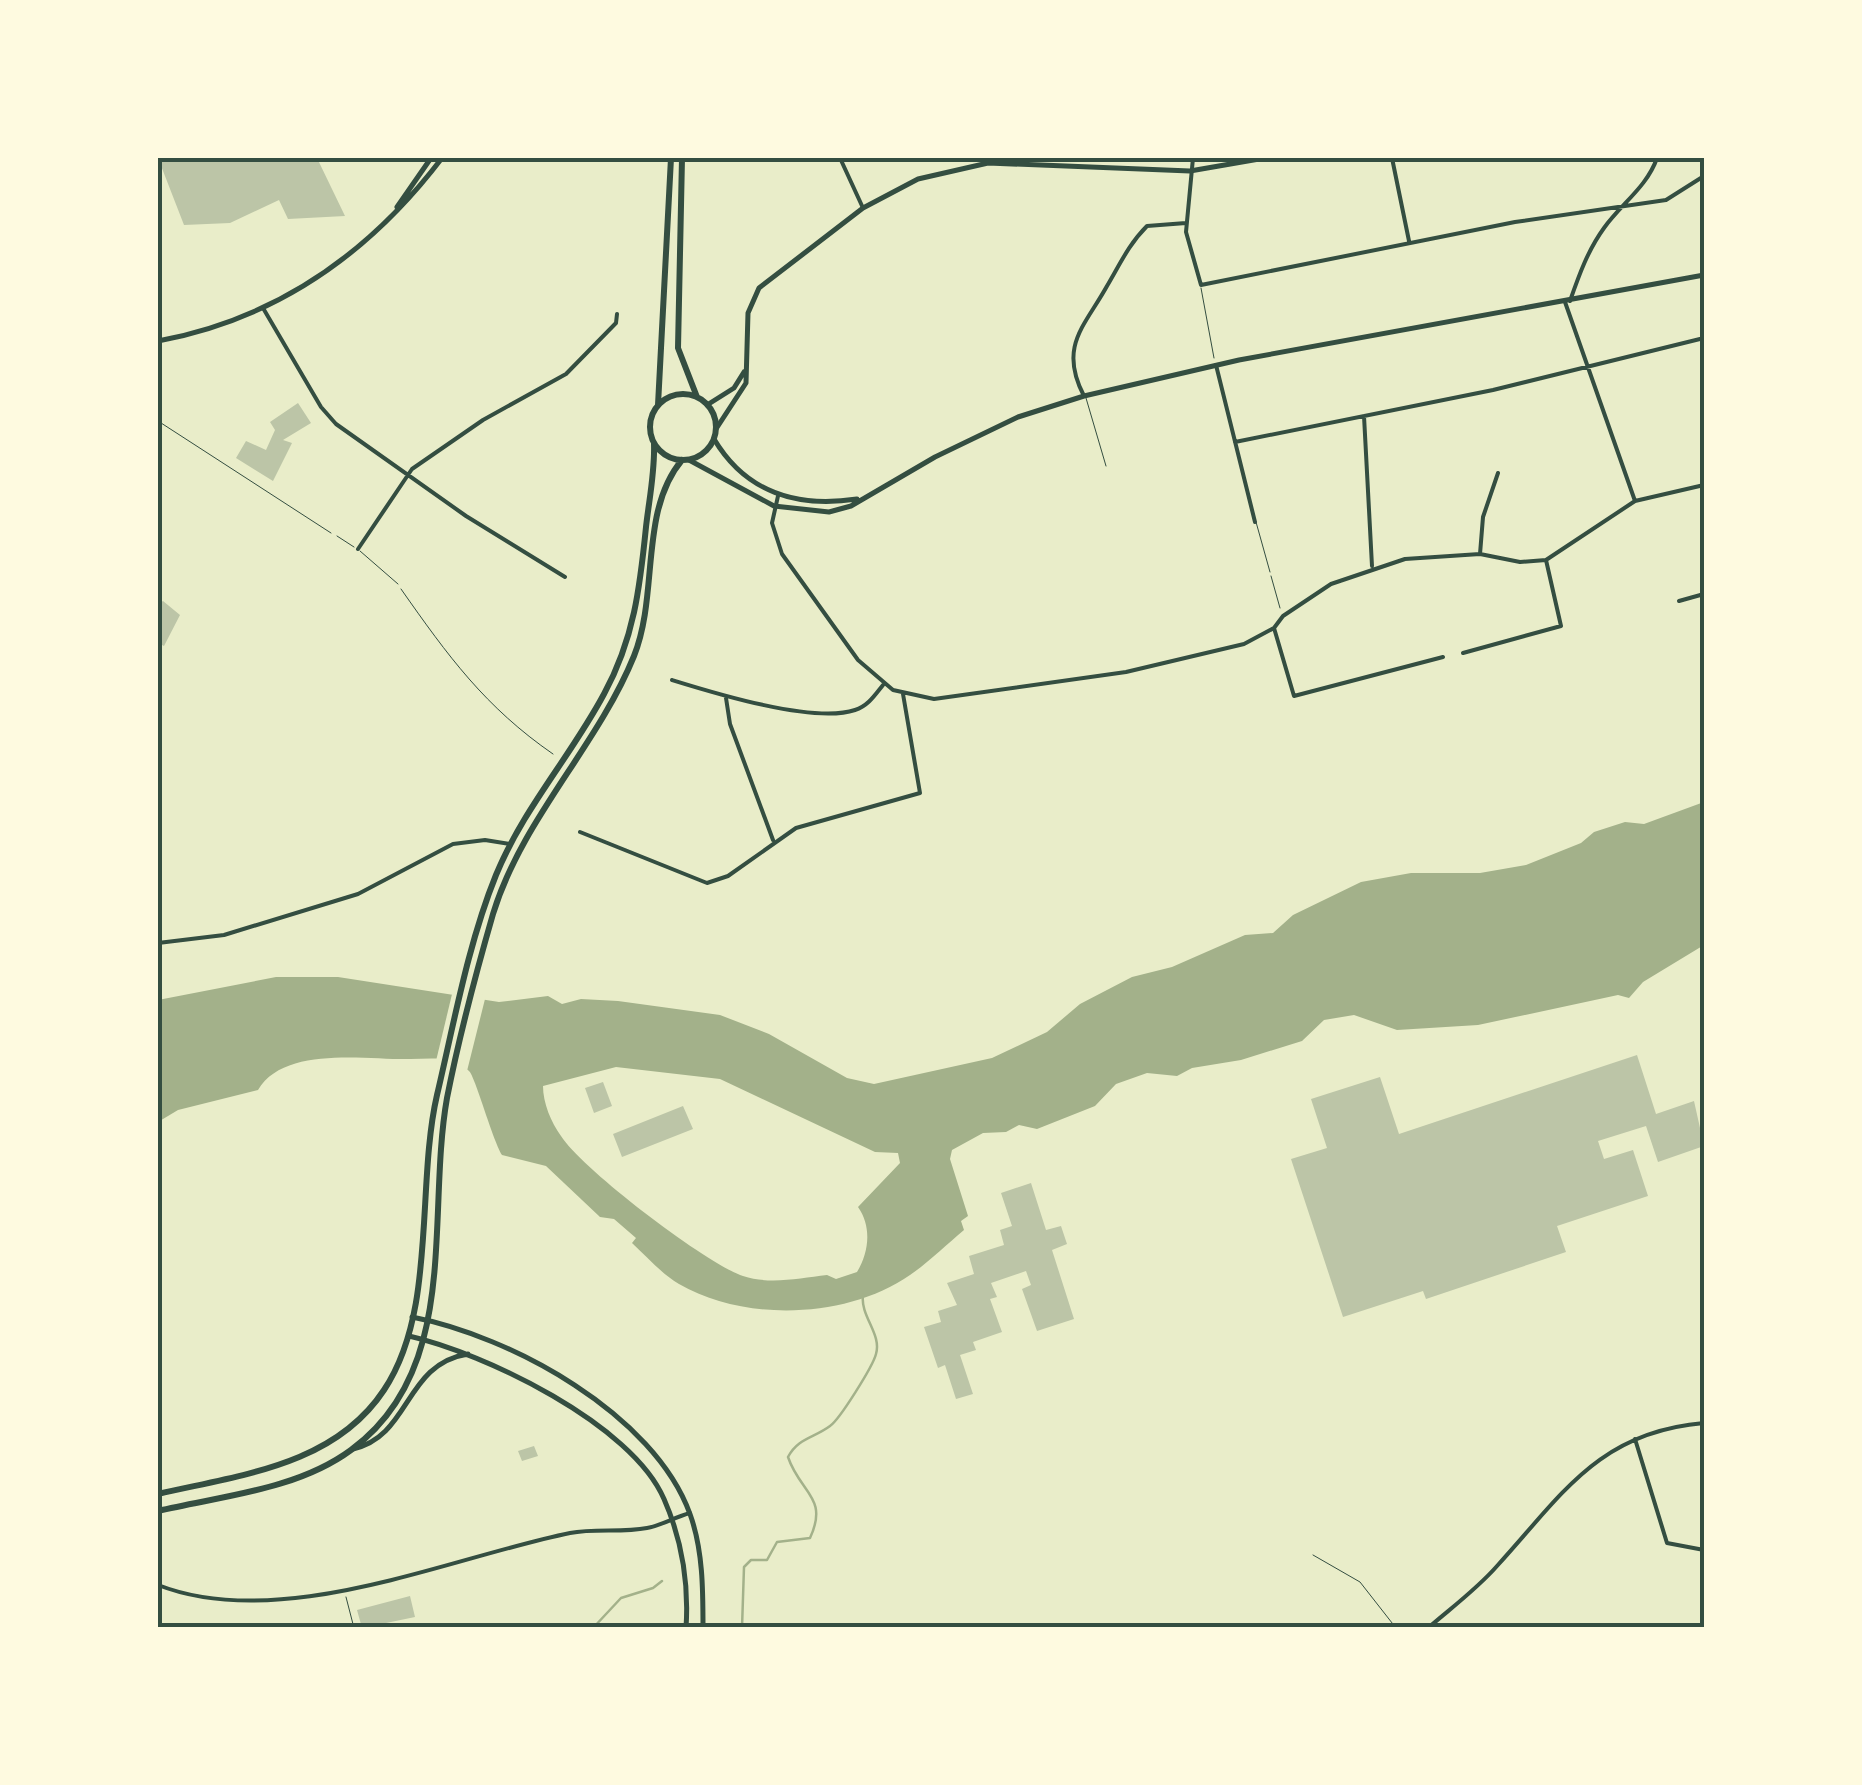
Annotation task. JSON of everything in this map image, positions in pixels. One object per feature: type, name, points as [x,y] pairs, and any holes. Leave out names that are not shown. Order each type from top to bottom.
[{"type":"main road","points":[[158,1494],[283,1464],[337,1438],[384,1390],[408,1336],[437,1096],[495,876],[510,844],[606,692],[630,635],[639,600],[654,444],[650,428],[658,405],[671,158]]},
{"type":"main road","points":[[158,1510],[289,1480],[323,1468],[353,1449],[396,1404],[411,1378],[428,1320],[447,1098],[493,916],[518,854],[597,730],[634,656],[650,605],[658,514],[668,479],[685,460],[702,454],[714,439],[716,429],[707,405],[697,397],[678,348],[682,158]]},
{"type":"main road","points":[[658,405],[676,395],[697,397]]},
{"type":"main road","points":[[654,444],[666,456],[685,460]]},
{"type":"street","points":[[390,218],[431,158]]},
{"type":"street","points":[[158,340],[263,308],[340,266],[390,218],[442,158]]},
{"type":"street","points":[[840,158],[863,208]]},
{"type":"street","points":[[1099,158],[1099,168]]},
{"type":"street","points":[[1193,158],[1186,223],[1201,284],[1408,241],[1678,197],[1704,176]]},
{"type":"street","points":[[716,429],[744,390],[748,313],[755,294],[772,274],[863,208],[918,179],[988,160],[1190,171],[1264,158]]},
{"type":"street","points":[[1392,158],[1408,241]]},
{"type":"street","points":[[1635,502],[1586,366],[1568,302],[1588,254],[1656,158]]},
{"type":"street","points":[[1084,396],[1074,362],[1082,322],[1130,242],[1147,226],[1186,223]]},
{"type":"street","points":[[685,460],[774,506],[829,512],[1018,417],[1084,396],[1215,362],[1704,275]]},
{"type":"street","points":[[263,308],[328,416],[466,516],[565,577]]},
{"type":"street","points":[[358,549],[408,473],[483,420],[566,374],[616,323],[618,314]]},
{"type":"street","points":[[1234,442],[1704,338]]},
{"type":"street","points":[[1215,362],[1256,522]]},
{"type":"street","points":[[707,405],[734,388],[746,369]]},
{"type":"street","points":[[1364,416],[1372,567]]},
{"type":"street","points":[[714,439],[738,469],[778,496],[816,504],[860,498]]},
{"type":"street","points":[[1480,554],[1483,518],[1498,473]]},
{"type":"street","points":[[778,496],[773,531],[782,554],[858,660],[884,685],[902,694],[934,699],[1126,672],[1244,644],[1274,628],[1283,616],[1330,584],[1372,567],[1435,555],[1480,554],[1520,562],[1546,560],[1635,502],[1704,485]]},
{"type":"street","points":[[1463,653],[1561,626],[1546,560]]},
{"type":"street","points":[[1680,601],[1704,594]]},
{"type":"street","points":[[1274,628],[1294,696],[1444,657]]},
{"type":"street","points":[[672,680],[726,697],[847,712],[868,703],[884,685]]},
{"type":"street","points":[[580,832],[707,883],[728,876],[774,840],[806,824],[920,793],[902,694]]},
{"type":"street","points":[[726,697],[730,724],[774,840]]},
{"type":"street","points":[[158,943],[224,935],[358,894],[453,844],[489,840],[510,844]]},
{"type":"street","points":[[412,1317],[491,1341],[571,1384],[643,1444],[676,1486],[690,1513],[704,1590],[703,1628]]},
{"type":"street","points":[[408,1336],[471,1354],[528,1380],[585,1418],[644,1471],[663,1496],[670,1518],[687,1588],[686,1628]]},
{"type":"street","points":[[353,1449],[371,1445],[383,1434],[430,1368],[446,1358],[471,1354]]},
{"type":"street","points":[[1428,1628],[1495,1569],[1570,1480],[1602,1456],[1635,1440],[1704,1423]]},
{"type":"street","points":[[1635,1440],[1666,1542],[1704,1550]]},
{"type":"street","points":[[158,1585],[210,1597],[248,1599],[345,1588],[418,1576],[574,1532],[649,1528],[690,1513]]},
{"type":"lane","points":[[1201,284],[1215,362]]},
{"type":"lane","points":[[1084,396],[1093,412],[1106,466]]},
{"type":"lane","points":[[1256,522],[1270,572]]},
{"type":"lane","points":[[337,536],[398,584]]},
{"type":"lane","points":[[1313,1555],[1360,1582],[1396,1628]]},
{"type":"path","points":[[158,421],[337,536]]},
{"type":"path","points":[[1270,572],[1283,616]]},
{"type":"path","points":[[398,584],[481,696],[506,722],[553,754]]},
{"type":"path","points":[[345,1588],[354,1628]]},
{"type":"shaded area","points":[[1704,802],[1704,945],[1643,982],[1629,998],[1618,995],[1478,1025],[1397,1030],[1354,1015],[1324,1020],[1302,1041],[1241,1060],[1192,1068],[1177,1076],[1147,1073],[1116,1084],[1095,1106],[1037,1129],[1019,1125],[1006,1132],[983,1133],[952,1150],[950,1159],[968,1216],[961,1221],[964,1230],[917,1270],[885,1290],[826,1307],[795,1310],[734,1305],[679,1284],[632,1243],[636,1238],[614,1219],[600,1217],[546,1166],[502,1155],[472,1075],[448,1060],[350,1057],[306,1061],[270,1076],[258,1090],[178,1110],[158,1122],[158,1000],[276,977],[338,977],[499,1002],[548,996],[562,1004],[581,999],[618,1001],[720,1015],[769,1034],[847,1078],[874,1084],[992,1058],[1047,1032],[1080,1004],[1132,977],[1172,967],[1245,935],[1273,933],[1293,915],[1361,882],[1411,873],[1480,873],[1526,865],[1581,843],[1594,832],[1625,822],[1644,824]],"holes":[[[616,1067],[720,1079],[875,1152],[898,1153],[900,1163],[858,1207],[867,1240],[857,1272],[836,1279],[827,1275],[774,1280],[753,1279],[725,1268],[674,1235],[573,1151],[557,1131],[543,1092],[543,1086]]]},
{"type":"pier","points":[[453,990],[486,995],[466,1075],[436,1061]]},
{"type":"building","points":[[158,158],[317,158],[345,216],[288,219],[279,200],[230,223],[184,225]]},
{"type":"building","points":[[298,403],[311,423],[283,440],[292,443],[273,481],[236,458],[246,441],[266,450],[275,430],[270,422]]},
{"type":"building","points":[[163,601],[180,615],[164,646],[158,643],[158,604]]},
{"type":"building","points":[[1637,1055],[1656,1114],[1694,1101],[1704,1146],[1658,1162],[1646,1126],[1598,1141],[1604,1159],[1633,1150],[1648,1196],[1557,1226],[1566,1252],[1426,1299],[1423,1291],[1343,1317],[1291,1159],[1327,1148],[1311,1099],[1380,1077],[1399,1134]]},
{"type":"building","points":[[603,1082],[612,1106],[594,1113],[585,1088]]},
{"type":"building","points":[[683,1106],[693,1129],[622,1157],[613,1134]]},
{"type":"building","points":[[1031,1183],[1046,1230],[1061,1226],[1067,1244],[1052,1250],[1074,1319],[1037,1331],[1022,1289],[1031,1285],[1026,1271],[991,1283],[997,1297],[990,1299],[1002,1332],[973,1342],[976,1350],[960,1355],[973,1394],[956,1399],[945,1365],[938,1368],[924,1327],[941,1322],[938,1311],[957,1305],[947,1283],[974,1274],[969,1256],[1004,1245],[1000,1230],[1012,1226],[1001,1193]]},
{"type":"building","points":[[534,1446],[538,1456],[522,1461],[518,1451]]},
{"type":"building","points":[[410,1596],[415,1617],[362,1628],[357,1610]]},
{"type":"waterway","points":[[742,1628],[744,1567],[751,1560],[767,1560],[777,1542],[810,1538],[815,1504],[788,1457],[801,1442],[835,1421],[874,1360],[876,1339],[863,1295]]},
{"type":"waterway","points":[[593,1628],[621,1598],[653,1588],[662,1581]]}]
